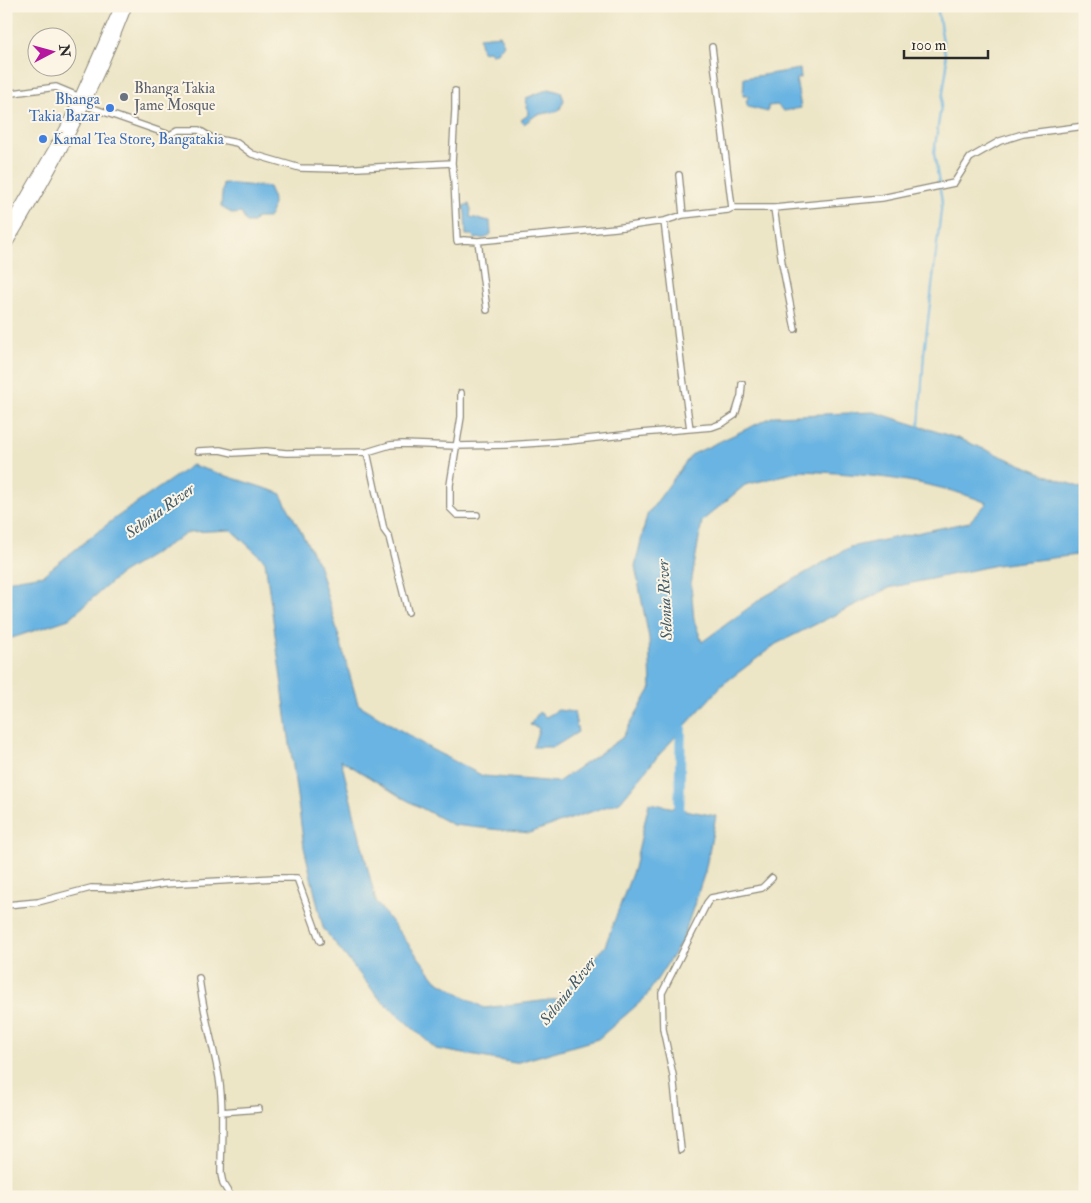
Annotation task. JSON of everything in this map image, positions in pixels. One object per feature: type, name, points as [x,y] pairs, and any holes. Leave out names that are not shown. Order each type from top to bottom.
[{"type":"highway","points":[[6,246],[62,152],[120,6]]},
{"type":"highway","points":[[6,231],[111,48],[127,6]]},
{"type":"street","points":[[712,47],[732,208]]},
{"type":"street","points":[[6,94],[56,87],[82,101],[170,135],[178,130],[199,130],[212,138],[237,143],[252,154],[300,168],[339,170],[452,163]]},
{"type":"street","points":[[455,91],[456,110],[452,163],[457,242],[616,228],[732,208],[774,208],[882,198],[954,183],[970,158],[1000,141],[1023,134],[1085,126]]},
{"type":"street","points":[[679,175],[683,215]]},
{"type":"street","points":[[774,208],[795,330]]},
{"type":"street","points":[[664,221],[680,363],[690,429]]},
{"type":"street","points":[[478,241],[487,310]]},
{"type":"street","points":[[198,451],[220,450],[233,453],[266,451],[286,453],[367,452],[390,445],[402,444],[456,446],[569,442],[712,427],[723,423],[735,415],[741,396],[742,384]]},
{"type":"street","points":[[461,393],[461,417],[450,485],[450,508],[457,515],[477,515]]},
{"type":"street","points":[[367,452],[384,530],[389,537],[408,612]]},
{"type":"street","points":[[6,905],[38,902],[91,888],[136,890],[163,884],[298,878],[320,940]]},
{"type":"street","points":[[681,1150],[673,1075],[663,1029],[662,993],[711,898],[762,888],[772,878]]},
{"type":"street","points":[[199,978],[203,1007],[219,1077],[222,1184],[231,1197]]},
{"type":"street","points":[[221,1112],[259,1109]]},
{"type":"water","points":[[500,35],[504,44],[497,53],[482,52],[479,37]]},
{"type":"water","points":[[800,69],[801,78],[796,79],[801,108],[784,111],[777,105],[768,106],[768,112],[748,107],[746,101],[749,96],[743,96],[744,78]]},
{"type":"water","points":[[549,89],[561,92],[564,100],[559,111],[536,115],[524,124],[521,120],[528,115],[526,98]]},
{"type":"water","points":[[223,183],[269,187],[273,203],[272,211],[268,218],[256,218],[253,223],[247,223],[241,213],[233,214],[221,207]]},
{"type":"water","points":[[469,204],[471,209],[470,217],[490,221],[491,234],[486,238],[474,239],[473,235],[466,235],[463,206]]},
{"type":"water","points":[[874,412],[960,439],[1085,489],[1085,554],[996,565],[889,588],[776,644],[722,685],[658,756],[620,802],[529,833],[453,825],[401,797],[341,760],[376,902],[436,980],[484,1008],[558,999],[605,946],[634,868],[649,803],[716,816],[705,872],[682,941],[645,998],[598,1039],[515,1063],[436,1049],[378,997],[323,928],[304,847],[265,561],[231,530],[189,532],[119,575],[69,619],[6,640],[6,581],[43,575],[114,519],[192,465],[280,493],[318,563],[358,704],[431,749],[483,776],[558,782],[622,738],[651,688],[649,638],[635,566],[647,515],[691,455],[774,416]],"holes":[[[801,471],[872,476],[919,483],[942,488],[987,503],[969,522],[850,547],[762,598],[702,642],[694,620],[691,584],[702,521],[745,485]]]},
{"type":"water","points":[[558,710],[574,712],[578,732],[554,747],[533,747],[539,728],[530,725],[539,712],[546,717]]},
{"type":"waterway","points":[[919,426],[924,354],[942,202],[934,153],[947,66],[937,6]]},
{"type":"waterway","name":"Selonia River","points":[[679,821],[681,718]]},
{"type":"place","name":"Bhanga Takia Jame Mosque","points":[[124,97]]},
{"type":"place","name":"Bhanga Takia Bazar","points":[[110,108]]},
{"type":"place","name":"Kamal Tea Store, Bangatakia","points":[[43,139]]}]
